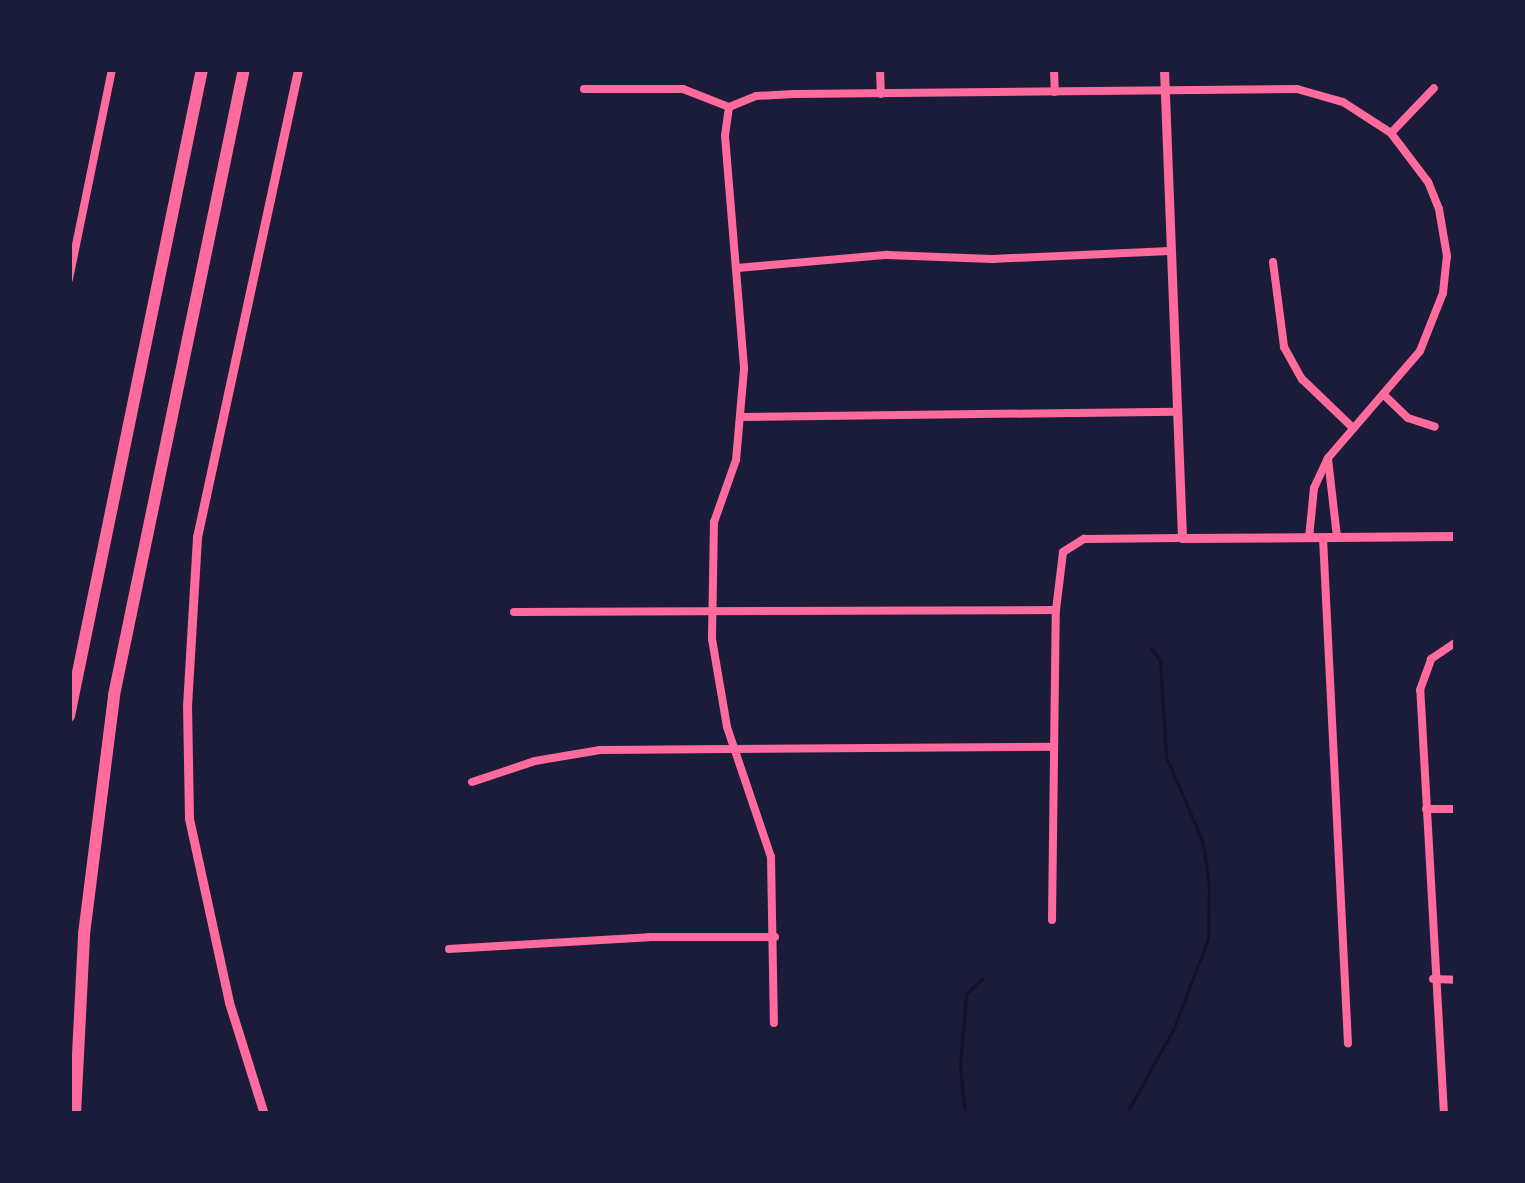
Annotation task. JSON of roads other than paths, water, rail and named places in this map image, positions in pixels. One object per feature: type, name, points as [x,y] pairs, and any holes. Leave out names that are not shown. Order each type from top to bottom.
[{"type":"highway","points":[[69,716],[202,69]]},
{"type":"highway","points":[[75,1114],[84,934],[110,715],[244,69]]},
{"type":"street","points":[[69,279],[112,69]]},
{"type":"street","points":[[264,1114],[229,1002],[189,818],[187,706],[197,537],[298,69]]},
{"type":"street","points":[[880,69],[881,94]]},
{"type":"street","points":[[1054,69],[1055,92]]},
{"type":"street","points":[[1164,69],[1182,538]]},
{"type":"street","points":[[1390,133],[1434,88]]},
{"type":"street","points":[[584,89],[683,89],[729,107],[756,96],[1165,91],[1311,91],[1343,102],[1390,133],[1428,182],[1439,209],[1447,256],[1438,310],[1420,351],[1328,458],[1313,488],[1309,538]]},
{"type":"street","points":[[729,107],[725,136],[737,268],[742,417],[733,473],[714,522],[711,612],[717,686],[771,857],[774,1023]]},
{"type":"street","points":[[737,268],[846,257],[992,259],[1170,251]]},
{"type":"street","points":[[1273,262],[1284,346],[1302,379],[1353,428]]},
{"type":"street","points":[[1384,394],[1408,418],[1435,427]]},
{"type":"street","points":[[742,417],[1176,412]]},
{"type":"street","points":[[1328,458],[1337,538]]},
{"type":"street","points":[[1052,920],[1056,610],[1067,546],[1084,538],[1456,536]]},
{"type":"street","points":[[1323,538],[1348,1043]]},
{"type":"street","points":[[514,612],[1056,610]]},
{"type":"street","points":[[1444,1114],[1420,690],[1431,658],[1456,642]]},
{"type":"street","points":[[472,782],[580,752],[1053,747]]},
{"type":"street","points":[[1426,809],[1456,809]]},
{"type":"street","points":[[448,949],[649,937],[775,937]]},
{"type":"street","points":[[1433,980],[1456,980]]},
{"type":"waterway","points":[[1126,1114],[1173,1030],[1208,939],[1209,884],[1202,840],[1166,757],[1160,660],[1151,649]]},
{"type":"waterway","points":[[965,1114],[960,1067],[966,994],[983,978]]}]
